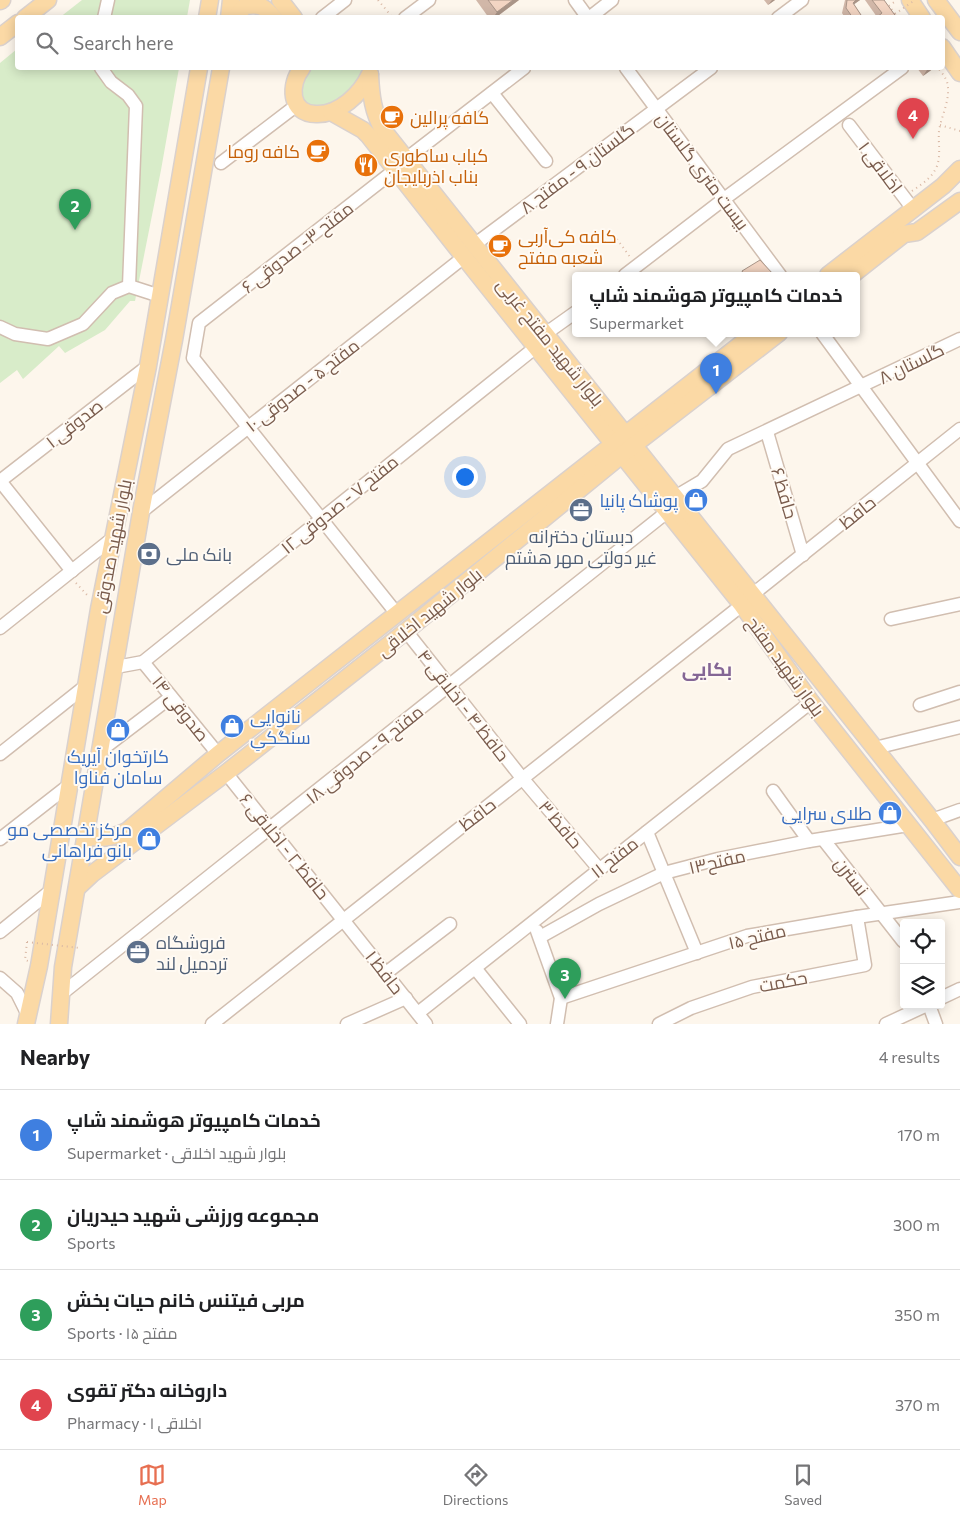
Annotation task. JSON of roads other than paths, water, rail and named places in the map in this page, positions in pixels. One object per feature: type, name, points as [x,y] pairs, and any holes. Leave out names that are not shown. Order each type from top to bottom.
[{"type":"main road","points":[[29,15],[48,0]]},
{"type":"main road","points":[[208,15],[210,0]]},
{"type":"main road","points":[[229,15],[231,0]]},
{"type":"main road","points":[[280,0],[292,15]]},
{"type":"main road","points":[[910,0],[920,15]]},
{"type":"main road","points":[[936,0],[959,30]]},
{"type":"main road","points":[[238,15],[245,6],[256,4],[265,8],[271,15]]},
{"type":"main road","points":[[0,37],[15,25]]},
{"type":"main road","points":[[945,51],[960,73]]},
{"type":"main road","name":"بلوار شهید صدوقی","points":[[27,1018],[53,889],[68,786],[99,609],[148,366],[199,70]]},
{"type":"main road","name":"بلوار شهید صدوقی","points":[[58,1023],[63,968],[100,750],[221,70]]},
{"type":"main road","points":[[300,70],[293,84],[293,96],[297,105],[311,114],[331,112],[350,100],[362,89],[370,71]]},
{"type":"main road","name":"بلوار شهید مفتح غربی","points":[[370,71],[371,101],[376,116],[400,164]]},
{"type":"main road","name":"بلوار شهید مفتح غربی","points":[[331,112],[363,130],[400,164],[623,444]]},
{"type":"main road","points":[[831,272],[909,203],[943,186],[960,168]]},
{"type":"main road","points":[[856,272],[904,234],[917,232],[960,200]]},
{"type":"main road","name":"بلوار شهید اخلاقی","points":[[77,888],[120,843],[226,773],[406,631],[749,337]]},
{"type":"main road","name":"بلوار شهید اخلاقی","points":[[120,843],[127,831],[218,754],[397,614],[623,444],[773,337]]},
{"type":"main road","name":"بلوار شهید مفتح","points":[[623,444],[641,467],[667,512],[747,600],[875,748],[960,856]]},
{"type":"main road","name":"بلوار شهید مفتح","points":[[641,467],[675,497],[747,600],[811,702],[960,890]]},
{"type":"main road","points":[[87,830],[92,837],[120,843]]},
{"type":"street","points":[[105,15],[108,0]]},
{"type":"street","points":[[326,15],[345,0]]},
{"type":"street","points":[[409,15],[428,0]]},
{"type":"street","points":[[575,0],[587,15]]},
{"type":"street","points":[[593,15],[612,0]]},
{"type":"street","points":[[782,15],[802,0]]},
{"type":"street","points":[[102,70],[111,82],[128,95],[136,106],[129,286]]},
{"type":"street","name":"مفتح ۳- صدوقی ۶","points":[[248,428],[193,358],[199,323],[521,70]]},
{"type":"street","name":"بیست متری گلستان","points":[[628,70],[778,272]]},
{"type":"street","name":"گلستان ۹ - مفتح ۸","points":[[469,251],[708,70]]},
{"type":"street","points":[[629,272],[899,70]]},
{"type":"street","points":[[492,93],[546,161]]},
{"type":"street","points":[[221,163],[297,105]]},
{"type":"street","name":"اخلاقی ۱","points":[[850,125],[909,203]]},
{"type":"street","name":"مفتح ۵ - صدوقی ۱۰","points":[[141,512],[469,251]]},
{"type":"street","points":[[0,327],[15,334],[48,339],[83,324],[112,293],[129,286],[160,296]]},
{"type":"street","name":"مفتح ۷ - صدوقی ۱۲","points":[[143,662],[572,315]]},
{"type":"street","points":[[825,337],[960,521]]},
{"type":"street","name":"گلستان ۸","points":[[675,497],[702,481],[728,449],[960,339]]},
{"type":"street","name":"صدوقی ۱","points":[[0,481],[148,366]]},
{"type":"street","points":[[248,428],[397,614]]},
{"type":"street","name":"حافظ","points":[[212,1024],[960,429]]},
{"type":"street","name":"حافظ ۶","points":[[767,432],[803,555]]},
{"type":"street","points":[[0,481],[70,572]]},
{"type":"street","name":"مفتح ۹ - صدوقی ۱۸","points":[[60,995],[667,512]]},
{"type":"street","points":[[0,628],[113,538]]},
{"type":"street","points":[[890,619],[960,604]]},
{"type":"street","name":"حافظ ۴ - اخلاقی ۴","points":[[406,631],[522,778]]},
{"type":"street","points":[[116,667],[143,662]]},
{"type":"street","name":"صدوقی ۱۴","points":[[143,662],[218,754]]},
{"type":"street","points":[[0,754],[87,685]]},
{"type":"street","points":[[920,705],[960,692]]},
{"type":"street","points":[[100,750],[171,697]]},
{"type":"street","name":"مفتح ۱۱","points":[[418,1013],[811,702]]},
{"type":"street","points":[[875,748],[960,727]]},
{"type":"street","name":"حافظ ۲ - اخلاقی ۶","points":[[226,773],[344,919]]},
{"type":"street","name":"حافظ ۳","points":[[522,778],[599,869]]},
{"type":"street","points":[[0,839],[68,786]]},
{"type":"street","points":[[773,791],[809,841]]},
{"type":"street","points":[[932,820],[960,810]]},
{"type":"street","name":"مفتح۱۳","points":[[540,937],[599,904],[664,873],[718,859],[809,841],[908,825]]},
{"type":"street","points":[[646,832],[697,953]]},
{"type":"street","name":"نسترن","points":[[823,839],[900,937]]},
{"type":"street","points":[[0,932],[53,889]]},
{"type":"street","name":"مفتح ۱۵","points":[[561,998],[747,936],[960,902]]},
{"type":"street","name":"حکمت","points":[[659,1024],[690,1008],[752,987],[865,965],[857,917]]},
{"type":"street","name":"حافظ ۱","points":[[344,919],[426,1024]]},
{"type":"street","points":[[533,921],[561,998],[557,1024]]},
{"type":"street","points":[[386,973],[450,924]]},
{"type":"street","points":[[475,968],[520,1024]]},
{"type":"street","points":[[0,978],[17,993],[27,1018]]},
{"type":"street","points":[[945,996],[960,989]]},
{"type":"street","points":[[347,1024],[406,998]]},
{"type":"street","points":[[886,1024],[919,1009]]},
{"type":"street","points":[[930,1009],[936,1024]]},
{"type":"place","name":"کافه پرالین","points":[[392,117]]},
{"type":"place","name":"داروخانه دکتر تقوی","points":[[913,139]]},
{"type":"place","name":"کافه روما","points":[[318,151]]},
{"type":"place","name":"کباب ساطوری بناب اذربایجان","points":[[366,165]]},
{"type":"place","name":"مجموعه ورزشی شهید حیدریان","points":[[75,230]]},
{"type":"place","name":"کافه کی‌آربی شعبه مفتح","points":[[500,246]]},
{"type":"place","name":"خدمات کامپیوتر هوشمند شاپ","points":[[716,394]]},
{"type":"place","name":"پوشاک پانیا","points":[[696,500]]},
{"type":"place","name":"دبستان دخترانه غیر دولتی مهر هشتم","points":[[581,510]]},
{"type":"place","name":"بانک ملی","points":[[149,554]]},
{"type":"place","name":"نانوایی سنگکیِ","points":[[232,726]]},
{"type":"place","name":"کارتخوان آیریک سامان فناوا","points":[[118,730]]},
{"type":"place","name":"طلای سرایی","points":[[890,813]]},
{"type":"place","name":"مرکز تخصصی مو بانو فراهانی","points":[[149,839]]},
{"type":"place","name":"فروشگاه تردمیل لند","points":[[138,952]]},
{"type":"place","name":"مربی فیتنس خانم حیات بخش","points":[[565,999]]},
{"type":"district","name":"بکایی","points":[[707,668]]}]
